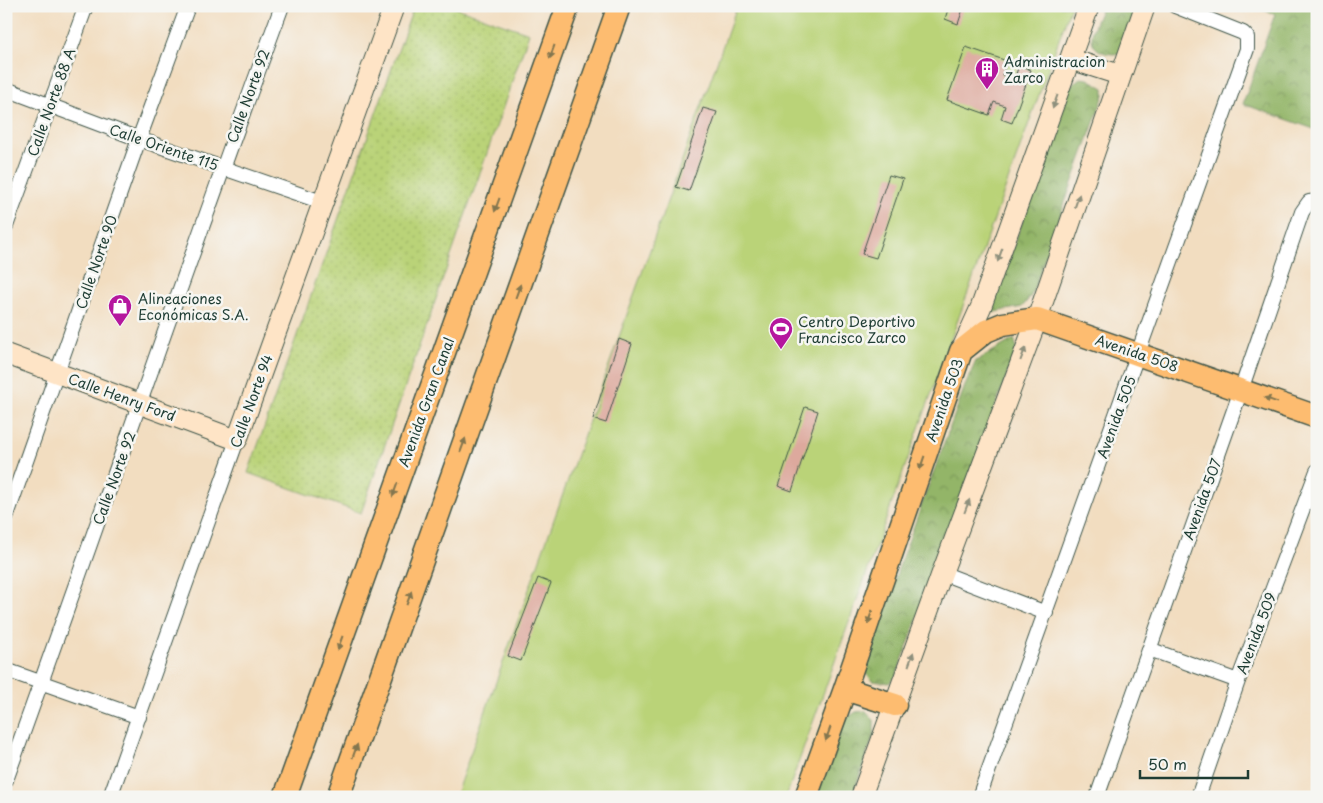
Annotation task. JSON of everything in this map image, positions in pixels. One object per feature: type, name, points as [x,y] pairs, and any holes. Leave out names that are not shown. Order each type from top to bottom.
[{"type":"main road","name":"Avenida Gran Canal","points":[[285,797],[568,6]]},
{"type":"main road","points":[[338,797],[619,6]]},
{"type":"main road","name":"Avenida 508","points":[[961,351],[986,331],[1003,324],[1037,319],[1317,417]]},
{"type":"main road","name":"Avenida 503","points":[[806,797],[961,351]]},
{"type":"main road","points":[[845,689],[895,705]]},
{"type":"street","name":"Calle Norte 88 A","points":[[6,226],[86,6]]},
{"type":"street","name":"Calle Norte 90","points":[[6,518],[139,139],[188,6]]},
{"type":"street","name":"Calle Norte 92","points":[[6,780],[222,168],[282,6]]},
{"type":"street","name":"Calle Norte 94","points":[[110,797],[322,202],[394,6]]},
{"type":"street","name":"Avenida 503","points":[[961,351],[981,307],[1089,6]]},
{"type":"street","points":[[862,797],[942,573],[1037,319],[1144,6]]},
{"type":"street","name":"Avenida 505","points":[[979,797],[1247,50],[1247,37],[1238,30],[1176,6]]},
{"type":"street","points":[[1070,59],[1120,74]]},
{"type":"street","name":"Calle Oriente 115","points":[[6,89],[139,139],[322,202]]},
{"type":"street","name":"Avenida 507","points":[[1097,797],[1302,212],[1313,201]]},
{"type":"street","name":"Calle Henry Ford","points":[[6,354],[237,440]]},
{"type":"street","name":"Avenida 509","points":[[1198,797],[1238,681],[1317,471]]},
{"type":"street","points":[[942,573],[1046,613]]},
{"type":"street","points":[[1149,649],[1238,681]]},
{"type":"street","points":[[6,670],[139,717]]},
{"type":"green space","points":[[414,6],[451,6],[529,33],[361,513],[248,473]]},
{"type":"green space","name":"Centro Deportivo Francisco Zarco","points":[[737,6],[1071,6],[786,797],[455,797]]},
{"type":"green space","points":[[1102,6],[1137,6],[1121,53],[1111,54],[1102,52],[1094,46],[1092,36]]},
{"type":"green space","points":[[1253,6],[1317,6],[1317,122],[1314,129],[1243,104],[1275,14]]},
{"type":"green space","points":[[1080,78],[1088,79],[1104,88],[1104,95],[1031,296],[1022,307],[990,313],[1070,86]]},
{"type":"green space","points":[[1014,339],[1017,348],[896,677],[889,683],[873,681],[863,671],[869,649],[965,386],[976,361]]},
{"type":"green space","points":[[865,711],[874,720],[874,734],[852,797],[816,797],[844,720],[856,712]]},
{"type":"building","points":[[949,6],[964,6],[958,24],[945,19]]},
{"type":"building","name":"Administracion Zarco","points":[[966,47],[1007,61],[1002,75],[1014,80],[1019,65],[1031,70],[1012,123],[1001,119],[1005,106],[994,102],[989,115],[947,100]]},
{"type":"building","points":[[703,108],[717,112],[689,191],[676,187]]},
{"type":"building","points":[[889,175],[903,179],[876,258],[862,254]]},
{"type":"building","points":[[619,339],[632,344],[606,423],[593,419]]},
{"type":"building","points":[[805,407],[818,411],[792,491],[778,486]]},
{"type":"building","points":[[538,578],[551,583],[521,661],[508,656]]},
{"type":"place","name":"Administracion Zarco","points":[[987,90]]},
{"type":"place","name":"Alineaciones Económicas S.A.","points":[[120,327]]},
{"type":"place","name":"Centro Deportivo Francisco Zarco","points":[[781,350]]}]
